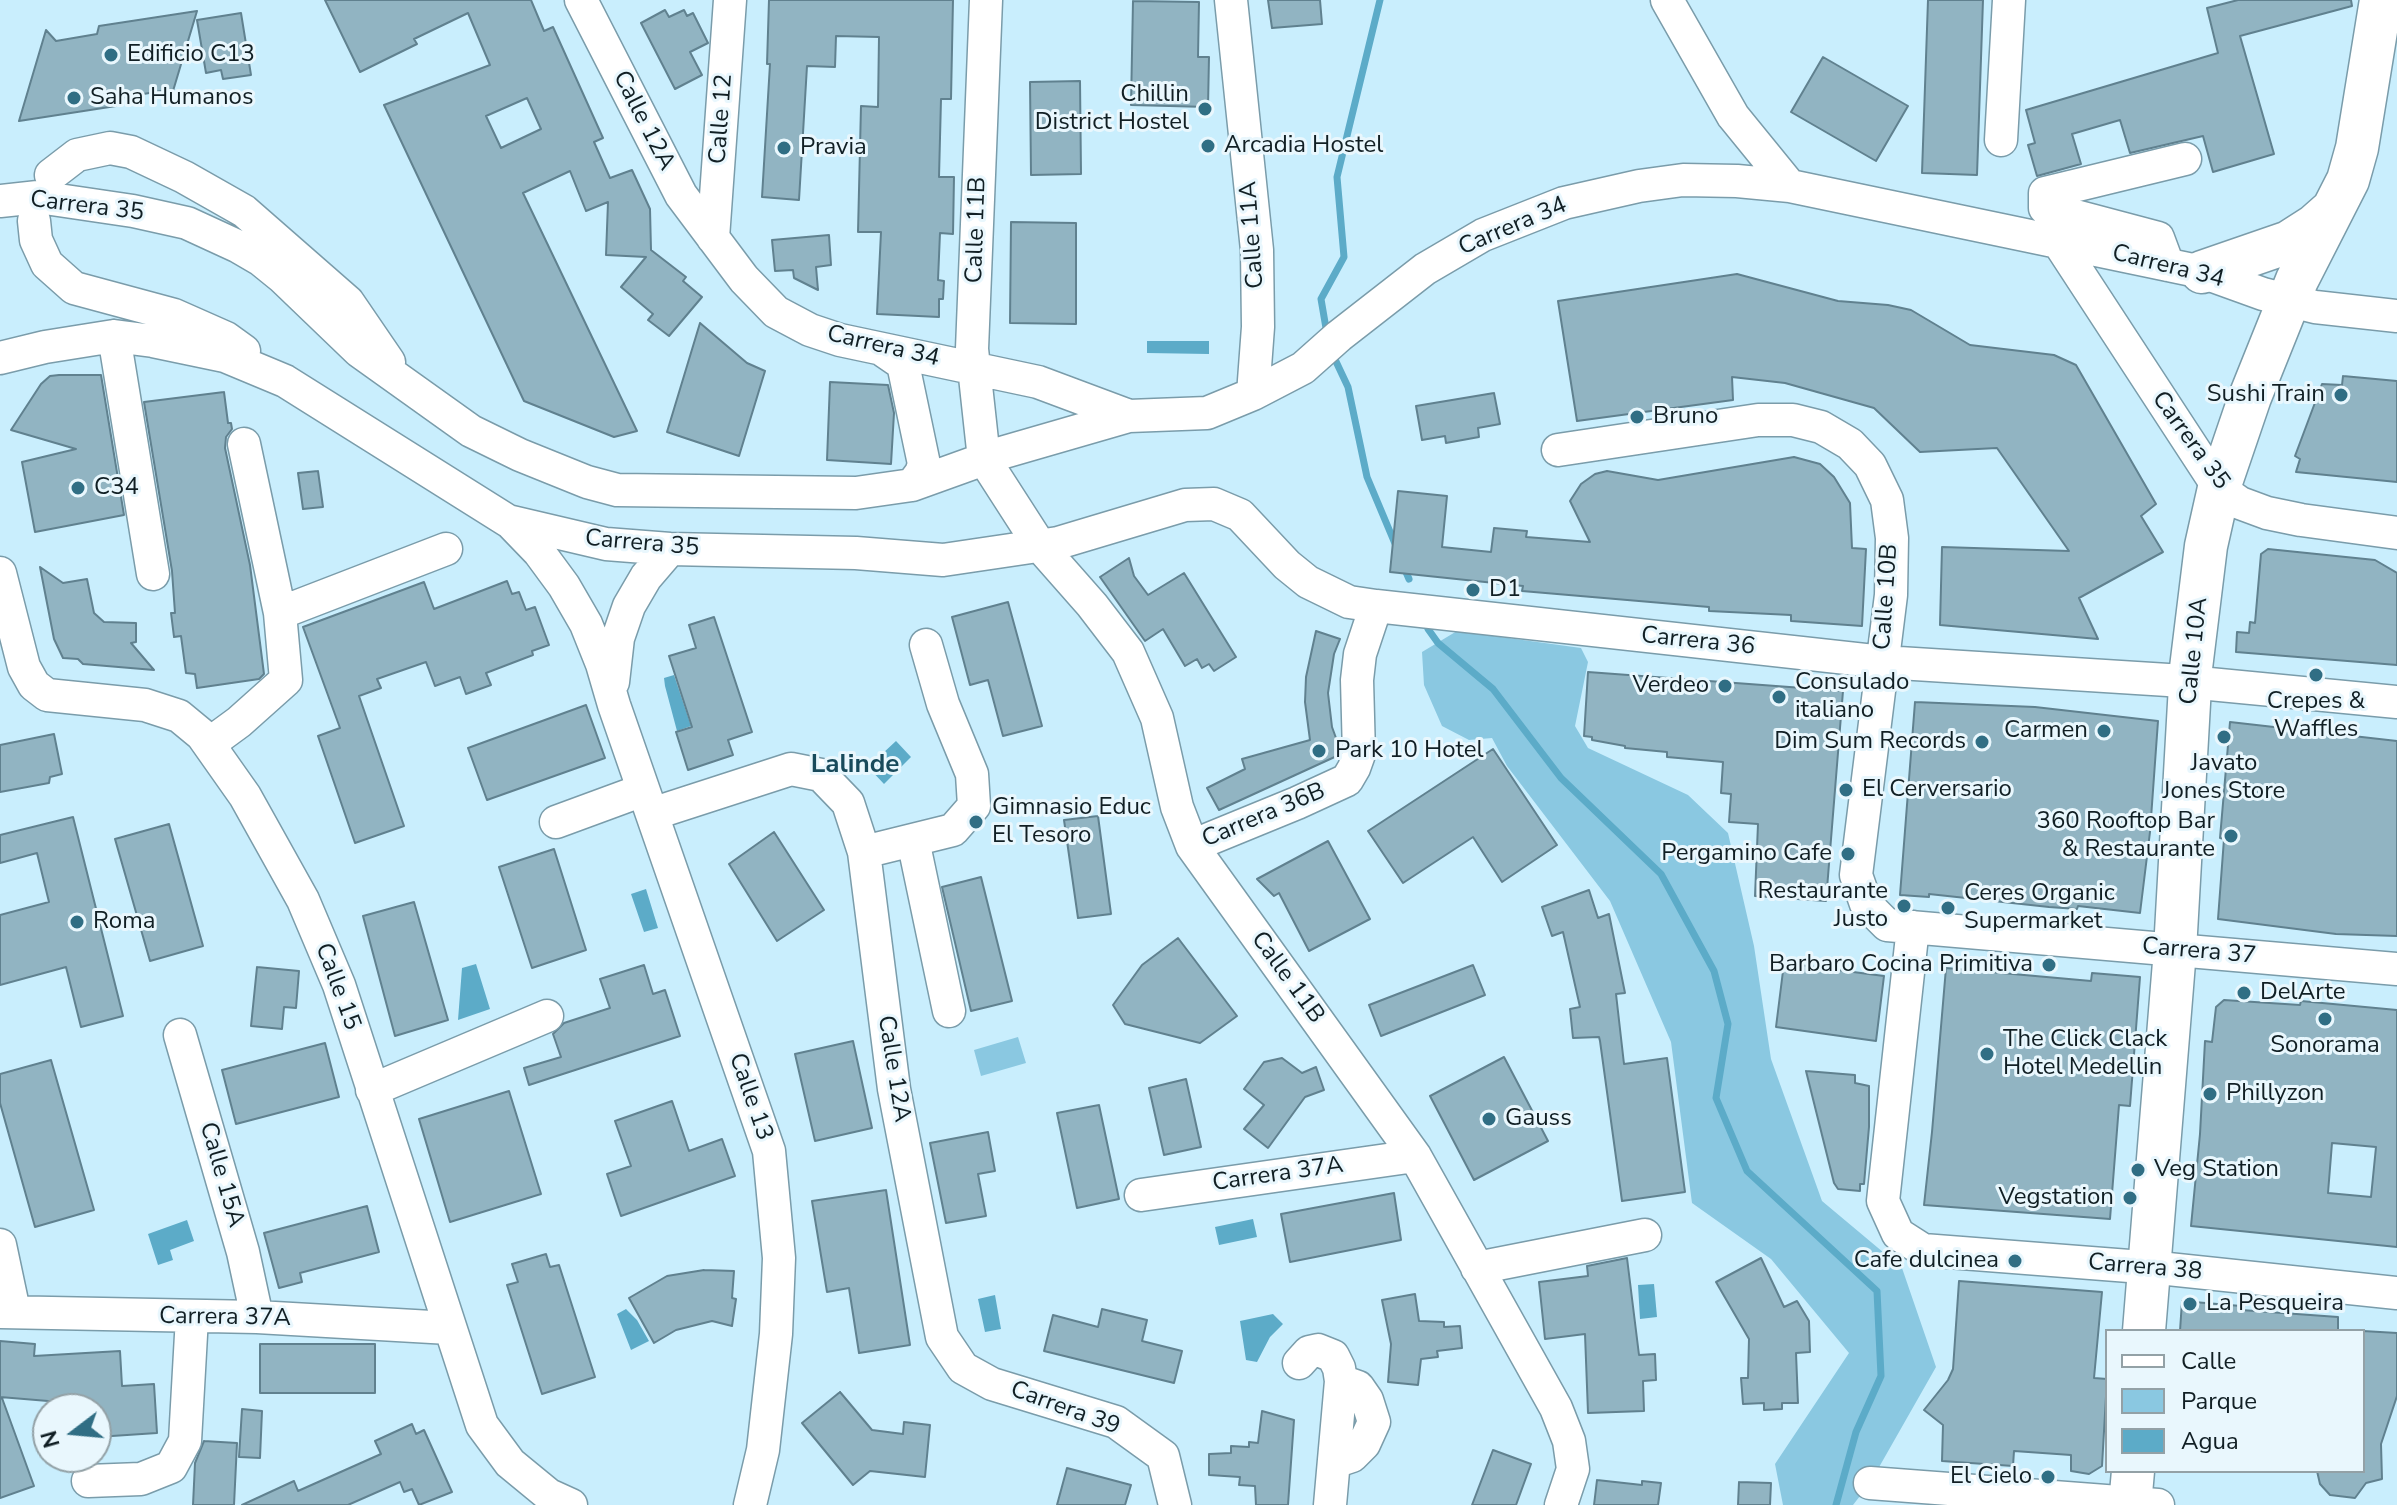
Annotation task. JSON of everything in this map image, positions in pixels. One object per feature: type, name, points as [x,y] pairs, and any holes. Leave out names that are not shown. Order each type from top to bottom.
[{"type":"main road","name":"Calle 10A","points":[[2144,1329],[2175,950],[2190,684],[2206,546],[2219,488],[2250,397],[2297,280],[2348,180],[2357,148],[2381,0]]},
{"type":"main road","points":[[2185,269],[2289,242],[2314,226],[2335,207]]},
{"type":"street","name":"Calle 12A","points":[[581,0],[681,195],[713,238]]},
{"type":"street","name":"Calle 12","points":[[713,238],[730,0]]},
{"type":"street","name":"Calle 11B","points":[[986,0],[972,349],[984,459],[1040,546],[1128,652],[1157,718],[1177,807],[1192,846],[1415,1156],[1556,1408],[1569,1441],[1573,1469],[1561,1505]]},
{"type":"street","name":"Calle 11A","points":[[1231,0],[1257,250],[1258,327],[1253,394]]},
{"type":"street","points":[[1667,0],[1733,116],[1790,186]]},
{"type":"street","points":[[2001,140],[2009,0]]},
{"type":"street","points":[[1733,116],[1740,152],[1737,181]]},
{"type":"street","name":"Carrera 35","points":[[51,175],[77,155],[99,149],[121,150],[184,177],[244,211],[348,302],[405,384]]},
{"type":"street","points":[[2185,159],[2045,193],[2045,208],[2158,238],[2185,269]]},
{"type":"street","name":"Carrera 34","points":[[713,238],[744,279],[776,312],[810,330],[884,351],[1038,382],[1129,416],[1207,413],[1253,394],[1320,353],[1425,269],[1483,235],[1564,203],[1639,186],[1683,180],[1790,186],[2185,269],[2315,307],[2397,316]]},
{"type":"street","name":"Carrera 35","points":[[0,201],[38,197],[105,206],[187,223],[223,240],[272,268],[359,351],[471,431],[587,482],[617,490],[856,493],[912,485]]},
{"type":"street","name":"Carrera 35","points":[[34,221],[36,240],[47,264],[74,288],[174,315],[226,338],[285,381],[508,521],[606,544],[670,549],[856,553],[943,560],[1040,546]]},
{"type":"street","name":"Carrera 35","points":[[2057,240],[2219,488],[2240,503],[2267,513],[2397,533]]},
{"type":"street","points":[[1258,327],[1276,354],[1292,364],[1320,353]]},
{"type":"street","points":[[114,336],[153,574]]},
{"type":"street","name":"Carrera 35","points":[[5,361],[45,347],[114,336],[225,356],[285,381]]},
{"type":"street","points":[[884,351],[903,364],[924,464],[912,485]]},
{"type":"street","points":[[912,485],[984,459],[1129,416]]},
{"type":"street","name":"Calle 10B","points":[[1558,450],[1758,420],[1793,420],[1821,427],[1850,444],[1870,465],[1887,500],[1892,538],[1883,662],[1856,875],[1866,904]]},
{"type":"street","points":[[209,744],[286,680],[280,613],[244,444]]},
{"type":"street","name":"Carrera 36","points":[[1040,546],[1185,505],[1214,504],[1240,515],[1308,582],[1349,602],[1883,662],[2397,702]]},
{"type":"street","name":"Calle 13","points":[[508,521],[539,552],[586,624],[769,1151],[779,1258],[776,1334],[763,1450],[743,1500]]},
{"type":"street","points":[[280,613],[446,549]]},
{"type":"street","name":"Calle 13","points":[[614,705],[613,671],[618,638],[629,606],[646,577],[670,549]]},
{"type":"street","name":"Calle 15","points":[[0,573],[24,667],[34,685],[47,695],[145,705],[179,716],[209,744],[245,796],[303,900],[339,985],[482,1425],[510,1463],[549,1495],[571,1505]]},
{"type":"street","name":"Carrera 36B","points":[[1192,846],[1347,780],[1359,754],[1357,680],[1360,654],[1376,606]]},
{"type":"street","points":[[864,852],[953,830],[974,806],[972,774],[943,704],[926,645]]},
{"type":"street","name":"Calle 12A","points":[[647,802],[791,769],[821,775],[848,803],[864,852],[894,1089],[942,1337],[963,1368]]},
{"type":"street","points":[[556,822],[647,802]]},
{"type":"street","points":[[913,840],[949,1011]]},
{"type":"street","name":"Carrera 37","points":[[1866,904],[1887,925],[2397,969]]},
{"type":"street","name":"Carrera 38","points":[[1913,927],[1883,1201],[1898,1234],[1923,1250],[2150,1268],[2397,1293]]},
{"type":"street","points":[[372,1090],[547,1016]]},
{"type":"street","name":"Calle 15A","points":[[180,1035],[243,1252],[257,1317]]},
{"type":"street","name":"Carrera 37A","points":[[1141,1195],[1415,1156]]},
{"type":"street","points":[[1477,1268],[1645,1235]]},
{"type":"street","points":[[0,1245],[7,1311]]},
{"type":"street","name":"Carrera 37A","points":[[7,1311],[257,1317],[449,1328]]},
{"type":"street","points":[[88,1481],[141,1479],[171,1467],[185,1441],[192,1317]]},
{"type":"street","points":[[1299,1363],[1309,1352],[1318,1350],[1333,1356],[1339,1368],[1341,1381],[1330,1505]]},
{"type":"street","name":"Carrera 39","points":[[963,1368],[992,1384],[1116,1422],[1163,1456],[1175,1505]]},
{"type":"street","points":[[1870,1483],[2138,1496]]},
{"type":"green space","points":[[1457,631],[1581,648],[1588,662],[1575,726],[1588,748],[1688,795],[1728,833],[1754,946],[1771,1059],[1822,1201],[1902,1268],[1936,1367],[1870,1483],[1853,1505],[1783,1505],[1775,1464],[1849,1353],[1771,1259],[1692,1203],[1671,1042],[1610,901],[1507,766],[1492,738],[1469,740],[1442,726],[1424,685],[1422,652]]},
{"type":"green space","points":[[1018,1037],[1026,1063],[981,1076],[974,1050]]},
{"type":"water","points":[[1147,341],[1209,341],[1209,354],[1147,353]]},
{"type":"water","points":[[674,675],[691,726],[677,731],[664,678]]},
{"type":"water","points":[[896,741],[911,757],[884,784],[868,767]]},
{"type":"water","points":[[646,889],[658,928],[644,932],[631,894]]},
{"type":"water","points":[[476,964],[490,1009],[458,1020],[462,968]]},
{"type":"water","points":[[1253,1219],[1257,1237],[1219,1245],[1215,1227]]},
{"type":"water","points":[[187,1220],[194,1241],[170,1250],[173,1260],[158,1265],[148,1234]]},
{"type":"water","points":[[1654,1284],[1657,1317],[1640,1319],[1638,1285]]},
{"type":"water","points":[[995,1295],[1001,1329],[985,1332],[978,1299]]},
{"type":"water","points":[[626,1309],[637,1320],[649,1341],[631,1350],[617,1314]]},
{"type":"water","points":[[1273,1314],[1283,1324],[1270,1337],[1257,1362],[1246,1360],[1240,1321]]},
{"type":"building","points":[[325,0],[531,0],[544,31],[553,27],[603,138],[594,142],[610,178],[632,170],[650,209],[651,250],[686,277],[683,281],[702,297],[669,336],[648,320],[653,314],[621,287],[646,257],[606,255],[608,202],[586,211],[570,171],[523,193],[637,431],[614,437],[524,401],[384,105],[490,65],[468,13],[414,39],[417,44],[360,72]],"holes":[[[527,98],[541,129],[501,148],[486,116]]]},
{"type":"building","points":[[769,0],[953,0],[951,99],[941,99],[939,177],[954,177],[953,234],[940,233],[938,280],[944,281],[943,299],[939,299],[939,317],[877,314],[881,232],[858,232],[861,106],[878,107],[879,37],[836,36],[835,67],[807,66],[799,200],[762,197],[770,64],[767,64]]},
{"type":"building","points":[[1268,0],[1320,0],[1322,24],[1272,28]]},
{"type":"building","points":[[1928,0],[1983,0],[1977,175],[1922,173]]},
{"type":"building","points":[[2238,0],[2351,0],[2352,6],[2240,36],[2274,154],[2213,172],[2203,136],[2130,153],[2120,120],[2072,134],[2081,164],[2037,176],[2028,145],[2035,143],[2026,110],[2218,53],[2207,8]]},
{"type":"building","points":[[1133,1],[1199,2],[1198,57],[1209,57],[1208,107],[1131,105]]},
{"type":"building","points":[[665,10],[669,17],[684,10],[687,16],[693,13],[708,43],[690,52],[702,75],[675,89],[641,23]]},
{"type":"building","name":"Edificio C13","points":[[197,11],[170,101],[161,91],[120,98],[116,106],[19,121],[46,30],[56,41],[97,34],[99,26]]},
{"type":"building","points":[[241,13],[251,75],[223,79],[221,70],[206,73],[197,20]]},
{"type":"building","points":[[1823,57],[1908,106],[1876,161],[1791,112]]},
{"type":"building","points":[[1080,81],[1081,174],[1031,175],[1030,82]]},
{"type":"building","points":[[1011,222],[1076,223],[1076,324],[1010,323]]},
{"type":"building","points":[[829,235],[831,265],[816,267],[818,290],[794,278],[793,270],[775,271],[772,240]]},
{"type":"building","points":[[1737,274],[1838,301],[1911,310],[1970,345],[2054,355],[2076,365],[2156,504],[2141,516],[2163,552],[2079,598],[2098,639],[1940,625],[1942,547],[2069,551],[1997,448],[1920,452],[1874,408],[1785,383],[1732,377],[1733,400],[1577,421],[1558,301]]},
{"type":"building","points":[[700,323],[747,363],[765,371],[739,456],[667,432]]},
{"type":"building","name":"C34","points":[[101,375],[124,515],[35,532],[22,462],[76,449],[11,430],[41,384],[50,376]]},
{"type":"building","points":[[2343,376],[2397,381],[2397,482],[2296,472],[2300,459],[2295,456],[2322,384],[2342,385]]},
{"type":"building","points":[[830,382],[888,385],[894,413],[891,464],[827,460]]},
{"type":"building","points":[[224,392],[228,423],[231,423],[232,429],[226,437],[225,448],[250,565],[264,674],[259,679],[197,688],[195,674],[186,673],[181,636],[174,637],[172,571],[144,402]]},
{"type":"building","points":[[1494,393],[1500,424],[1478,428],[1479,437],[1446,443],[1445,436],[1422,440],[1416,406]]},
{"type":"building","points":[[1794,457],[1820,464],[1834,477],[1850,503],[1852,548],[1866,549],[1862,626],[1791,621],[1791,615],[1709,611],[1709,607],[1522,591],[1523,586],[1390,572],[1398,491],[1447,496],[1442,547],[1491,552],[1494,528],[1527,531],[1526,537],[1590,542],[1570,501],[1581,484],[1595,474],[1607,471],[1658,480]]},
{"type":"building","points":[[318,471],[323,507],[303,509],[298,473]]},
{"type":"building","points":[[2268,549],[2375,560],[2397,573],[2397,665],[2236,652],[2237,632],[2249,633],[2250,622],[2255,623],[2261,554]]},
{"type":"building","points":[[1129,558],[1134,576],[1148,595],[1184,573],[1236,657],[1214,671],[1209,664],[1202,668],[1197,659],[1185,666],[1163,629],[1145,641],[1100,577]]},
{"type":"building","points":[[40,567],[63,583],[87,579],[94,613],[104,622],[136,623],[136,642],[131,643],[154,670],[83,664],[78,659],[63,658],[54,639]]},
{"type":"building","points":[[507,581],[512,594],[519,592],[526,610],[535,607],[549,645],[532,651],[533,655],[486,673],[491,685],[466,694],[460,677],[435,686],[426,662],[377,679],[381,688],[359,696],[404,826],[355,843],[318,736],[340,728],[303,627],[424,582],[434,609]]},
{"type":"building","points":[[1008,602],[1042,726],[1003,736],[988,680],[970,685],[952,617]]},
{"type":"building","points":[[714,617],[752,732],[728,740],[733,755],[688,770],[676,732],[692,727],[669,656],[696,648],[689,625]]},
{"type":"building","points":[[1316,631],[1340,639],[1334,654],[1328,693],[1339,755],[1219,810],[1207,788],[1245,769],[1242,759],[1310,740],[1305,702],[1306,677]]},
{"type":"building","points":[[1588,672],[1843,691],[1826,901],[1755,896],[1758,824],[1729,822],[1731,794],[1721,793],[1723,762],[1667,757],[1667,752],[1625,748],[1584,736]]},
{"type":"building","points":[[1915,702],[2035,707],[2158,721],[2140,913],[1929,894],[1929,897],[1900,895]]},
{"type":"building","points":[[586,705],[605,758],[487,800],[468,748]]},
{"type":"building","points":[[2230,722],[2397,741],[2397,936],[2336,934],[2218,919],[2224,839],[2220,838]]},
{"type":"building","points":[[54,734],[62,774],[50,777],[49,783],[0,792],[0,745]]},
{"type":"building","points":[[1493,749],[1557,845],[1502,882],[1473,837],[1403,883],[1368,831]]},
{"type":"building","points":[[1098,816],[1111,914],[1078,918],[1064,820]]},
{"type":"building","name":"Roma","points":[[73,817],[123,1016],[81,1027],[66,967],[0,985],[0,915],[49,902],[37,853],[0,863],[0,835]]},
{"type":"building","points":[[169,824],[203,946],[150,961],[115,839]]},
{"type":"building","points":[[774,832],[824,910],[777,941],[729,864]]},
{"type":"building","points":[[1328,841],[1370,919],[1309,951],[1279,893],[1274,896],[1257,879]]},
{"type":"building","points":[[554,849],[586,950],[532,968],[499,867]]},
{"type":"building","points":[[981,877],[1012,1001],[971,1011],[942,887]]},
{"type":"building","points":[[1589,890],[1598,918],[1609,914],[1625,993],[1616,994],[1624,1064],[1667,1058],[1685,1192],[1622,1201],[1599,1037],[1573,1038],[1570,1009],[1580,1007],[1563,932],[1552,936],[1542,907]]},
{"type":"building","points":[[414,902],[448,1020],[395,1036],[363,916]]},
{"type":"building","points":[[1178,938],[1237,1016],[1200,1043],[1125,1024],[1113,1005],[1142,965]]},
{"type":"building","points":[[1784,963],[1884,976],[1876,1041],[1776,1027]]},
{"type":"building","points":[[644,965],[653,994],[665,990],[680,1036],[529,1085],[524,1068],[561,1057],[553,1034],[564,1023],[610,1008],[600,979]]},
{"type":"building","points":[[1473,965],[1485,995],[1381,1036],[1369,1005]]},
{"type":"building","points":[[257,967],[299,971],[296,1008],[284,1007],[282,1029],[251,1026]]},
{"type":"building","points":[[1946,968],[2091,981],[2092,973],[2140,977],[2130,1106],[2119,1105],[2110,1219],[1924,1205]]},
{"type":"building","points":[[2224,1000],[2300,1005],[2301,1001],[2397,1010],[2397,1247],[2191,1226],[2205,1041],[2212,1042],[2216,1007]],"holes":[[[2332,1143],[2376,1147],[2371,1197],[2328,1193]]]},
{"type":"building","points":[[853,1041],[872,1128],[815,1141],[795,1054]]},
{"type":"building","points":[[325,1043],[339,1097],[236,1124],[222,1070]]},
{"type":"building","name":"Gauss","points":[[1504,1057],[1548,1141],[1474,1180],[1430,1096]]},
{"type":"building","points":[[1282,1058],[1302,1073],[1316,1067],[1324,1090],[1305,1097],[1268,1148],[1244,1129],[1264,1105],[1244,1089],[1264,1062]]},
{"type":"building","points":[[51,1060],[94,1210],[35,1227],[0,1103],[0,1074]]},
{"type":"building","points":[[1806,1071],[1855,1075],[1855,1083],[1869,1086],[1869,1127],[1864,1184],[1860,1184],[1860,1191],[1838,1189],[1834,1183]]},
{"type":"building","points":[[1186,1079],[1201,1147],[1164,1155],[1149,1088]]},
{"type":"building","points":[[509,1091],[541,1194],[450,1222],[419,1119]]},
{"type":"building","points":[[672,1101],[689,1151],[722,1139],[735,1176],[621,1216],[607,1174],[631,1166],[615,1121]]},
{"type":"building","points":[[1099,1105],[1119,1199],[1077,1208],[1057,1113]]},
{"type":"building","points":[[988,1132],[995,1171],[978,1174],[986,1216],[946,1223],[930,1143]]},
{"type":"building","points":[[886,1190],[910,1345],[859,1353],[849,1288],[827,1292],[812,1201]]},
{"type":"building","points":[[1394,1193],[1401,1240],[1290,1262],[1281,1214]]},
{"type":"building","points":[[367,1206],[379,1252],[300,1273],[302,1282],[279,1288],[264,1233]]},
{"type":"building","points":[[546,1254],[550,1267],[559,1265],[595,1377],[542,1394],[507,1285],[518,1282],[512,1264]]},
{"type":"building","points":[[1627,1258],[1639,1355],[1655,1354],[1656,1380],[1643,1381],[1644,1411],[1588,1413],[1585,1334],[1545,1339],[1539,1282],[1588,1276],[1587,1266]]},
{"type":"building","points":[[1761,1258],[1784,1307],[1797,1301],[1809,1321],[1810,1352],[1796,1353],[1798,1403],[1782,1403],[1782,1409],[1764,1410],[1764,1403],[1743,1404],[1741,1378],[1748,1378],[1749,1339],[1716,1282]]},
{"type":"building","points":[[704,1270],[734,1271],[732,1298],[736,1299],[732,1326],[712,1321],[676,1330],[654,1343],[629,1298],[667,1276]]},
{"type":"building","points":[[1959,1281],[2102,1292],[2094,1378],[2105,1379],[2102,1466],[2089,1474],[2071,1471],[2071,1455],[2014,1451],[2013,1466],[1942,1461],[1943,1425],[1924,1410],[1953,1369]]},
{"type":"building","points":[[1415,1294],[1419,1321],[1444,1322],[1444,1327],[1460,1326],[1462,1348],[1437,1351],[1438,1357],[1421,1359],[1418,1385],[1388,1382],[1391,1344],[1382,1300]]},
{"type":"building","points":[[2182,1301],[2241,1306],[2241,1310],[2338,1317],[2338,1329],[2180,1329]]},
{"type":"building","points":[[1102,1309],[1147,1320],[1142,1341],[1182,1351],[1174,1383],[1044,1351],[1053,1315],[1098,1327]]},
{"type":"building","points":[[2365,1331],[2397,1333],[2397,1396],[2381,1444],[2382,1479],[2366,1483],[2355,1498],[2330,1495],[2320,1484],[2317,1473],[2365,1473]]},
{"type":"building","points":[[0,1341],[35,1344],[34,1356],[120,1351],[122,1386],[154,1384],[157,1433],[112,1436],[112,1393],[32,1393],[32,1400],[0,1397]]},
{"type":"building","points":[[260,1344],[375,1344],[375,1393],[260,1393]]},
{"type":"building","points":[[840,1392],[872,1430],[903,1434],[904,1422],[930,1425],[925,1477],[870,1471],[853,1485],[802,1423]]},
{"type":"building","points":[[0,1399],[34,1486],[0,1498]]},
{"type":"building","points":[[242,1409],[262,1411],[260,1458],[239,1457]]},
{"type":"building","points":[[1262,1411],[1294,1420],[1288,1505],[1256,1505],[1255,1486],[1239,1485],[1240,1477],[1209,1475],[1209,1454],[1231,1453],[1231,1446],[1249,1447],[1249,1442],[1258,1443]]},
{"type":"building","points":[[412,1424],[416,1434],[424,1430],[452,1492],[419,1505],[412,1489],[404,1492],[400,1482],[348,1505],[242,1505],[294,1481],[298,1491],[381,1454],[375,1441]]},
{"type":"building","points":[[204,1441],[237,1443],[234,1505],[193,1505],[195,1463]]},
{"type":"building","points":[[1493,1450],[1531,1464],[1516,1505],[1472,1505]]},
{"type":"building","points":[[1067,1468],[1131,1485],[1125,1505],[1057,1505]]},
{"type":"building","points":[[1597,1480],[1642,1485],[1642,1481],[1661,1483],[1658,1505],[1594,1505]]},
{"type":"building","points":[[1739,1482],[1771,1483],[1770,1505],[1738,1505]]},
{"type":"waterway","points":[[1327,334],[1321,299],[1344,257],[1337,177],[1380,0]]},
{"type":"waterway","points":[[1332,353],[1348,387],[1367,477],[1396,546]]},
{"type":"waterway","points":[[1403,565],[1409,579]]},
{"type":"waterway","points":[[1428,629],[1438,643],[1493,689],[1561,778],[1661,874],[1714,971],[1728,1024],[1716,1098],[1747,1171],[1877,1291],[1881,1376],[1856,1432],[1836,1505]]},
{"type":"place","name":"Edificio C13","points":[[111,55]]},
{"type":"place","name":"Saha Humanos","points":[[74,98]]},
{"type":"place","name":"Chillin District Hostel","points":[[1205,109]]},
{"type":"place","name":"Arcadia Hostel","points":[[1208,146]]},
{"type":"place","name":"Pravia","points":[[784,148]]},
{"type":"place","name":"Sushi Train","points":[[2341,395]]},
{"type":"place","name":"Bruno","points":[[1637,417]]},
{"type":"place","name":"C34","points":[[78,488]]},
{"type":"place","name":"D1","points":[[1473,590]]},
{"type":"place","name":"Crepes & Waffles","points":[[2316,675]]},
{"type":"place","name":"Verdeo","points":[[1725,686]]},
{"type":"place","name":"Consulado italiano","points":[[1779,697]]},
{"type":"place","name":"Carmen","points":[[2104,731]]},
{"type":"place","name":"Javato Jones Store","points":[[2224,737]]},
{"type":"place","name":"Dim Sum Records","points":[[1982,742]]},
{"type":"place","name":"Park 10 Hotel","points":[[1319,751]]},
{"type":"place","name":"El Cerversario","points":[[1846,790]]},
{"type":"place","name":"Gimnasio Educ El Tesoro","points":[[976,822]]},
{"type":"place","name":"360 Rooftop Bar & Restaurante","points":[[2231,836]]},
{"type":"place","name":"Pergamino Cafe","points":[[1848,854]]},
{"type":"place","name":"Restaurante Justo","points":[[1904,906]]},
{"type":"place","name":"Ceres Organic Supermarket","points":[[1948,908]]},
{"type":"place","name":"Roma","points":[[77,922]]},
{"type":"place","name":"Barbaro Cocina Primitiva","points":[[2049,965]]},
{"type":"place","name":"DelArte","points":[[2244,993]]},
{"type":"place","name":"Sonorama","points":[[2325,1019]]},
{"type":"place","name":"The Click Clack Hotel Medellin","points":[[1987,1054]]},
{"type":"place","name":"Phillyzon","points":[[2210,1094]]},
{"type":"place","name":"Gauss","points":[[1489,1119]]},
{"type":"place","name":"Veg Station","points":[[2138,1170]]},
{"type":"place","name":"Vegstation","points":[[2130,1198]]},
{"type":"place","name":"Cafe dulcinea","points":[[2015,1261]]},
{"type":"place","name":"La Pesqueira","points":[[2190,1304]]},
{"type":"place","name":"El Cielo","points":[[2048,1477]]},
{"type":"district","name":"Lalinde","points":[[855,766]]}]
